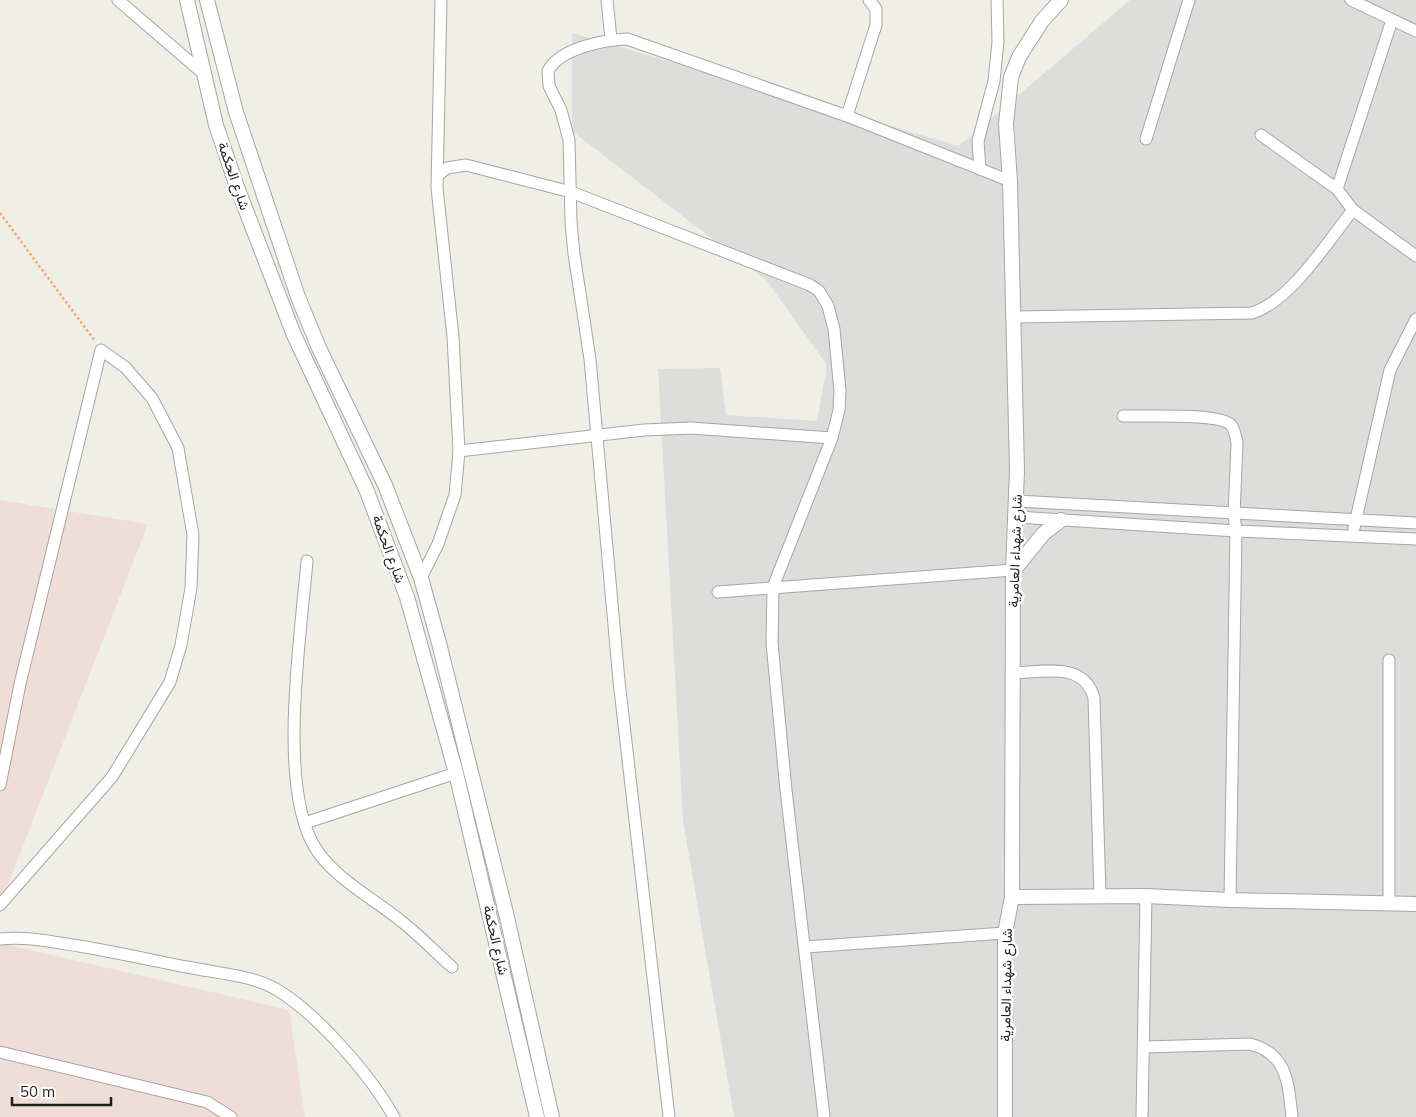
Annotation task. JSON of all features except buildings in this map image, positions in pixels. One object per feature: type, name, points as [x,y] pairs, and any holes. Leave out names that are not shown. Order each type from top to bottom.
[{"type":"street","points":[[118,0],[204,74]]},
{"type":"street","name":"شارع الحكمة","points":[[187,0],[216,125],[261,252],[294,335],[366,489],[398,571],[456,774],[537,1117]]},
{"type":"street","name":"شارع الحكمة","points":[[207,0],[236,112],[298,297],[319,348],[385,485],[421,578],[506,913],[552,1117]]},
{"type":"street","points":[[421,578],[438,544],[456,494],[459,451],[453,337],[438,204],[441,0]]},
{"type":"street","points":[[607,0],[611,39]]},
{"type":"street","points":[[847,116],[876,24],[876,9],[869,0]]},
{"type":"street","points":[[980,169],[978,141],[994,81],[998,42],[997,0]]},
{"type":"street","name":"شارع شهداء العامرية","points":[[1005,1117],[1005,933],[1012,897],[1013,570],[1017,502],[1014,317],[1010,181],[1006,124],[1011,77],[1019,58],[1042,21],[1061,0]]},
{"type":"street","points":[[1146,139],[1189,0]]},
{"type":"street","points":[[1350,0],[1416,31]]},
{"type":"street","points":[[1337,188],[1392,20]]},
{"type":"street","points":[[669,1117],[619,681],[590,359],[574,254],[569,140],[561,110],[548,86],[548,71],[562,58],[594,42],[627,39],[847,116],[1010,181]]},
{"type":"street","points":[[1261,135],[1337,188],[1353,210],[1416,256]]},
{"type":"street","points":[[438,175],[447,168],[466,165],[571,192],[810,285],[819,292],[828,306],[834,329],[838,368],[839,410],[832,438],[773,587],[772,643],[786,790],[824,1117]]},
{"type":"street","points":[[1014,317],[1252,313],[1263,310],[1288,291],[1353,210]]},
{"type":"street","points":[[1352,537],[1388,377],[1416,320]]},
{"type":"street","points":[[0,785],[20,684],[101,350],[125,367],[152,398],[178,448],[193,535],[194,558],[181,645],[170,682],[112,777],[0,905]]},
{"type":"street","points":[[1123,416],[1204,417],[1222,420],[1231,424],[1237,443],[1234,515],[1236,532],[1230,900]]},
{"type":"street","points":[[459,451],[597,437],[644,430],[691,428],[832,438]]},
{"type":"street","points":[[1017,502],[1130,506],[1234,515],[1416,523]]},
{"type":"street","points":[[1016,517],[1236,532],[1416,539]]},
{"type":"street","points":[[718,592],[1013,570],[1043,534],[1061,520]]},
{"type":"street","points":[[307,561],[294,753],[296,786],[312,844],[326,861],[402,922],[452,967]]},
{"type":"street","points":[[1389,660],[1389,902]]},
{"type":"street","points":[[1014,673],[1068,671],[1084,679],[1091,688],[1094,698],[1098,787],[1100,895]]},
{"type":"street","points":[[305,823],[456,774]]},
{"type":"street","points":[[1012,897],[1100,895],[1416,904]]},
{"type":"street","points":[[1142,1117],[1146,896]]},
{"type":"street","points":[[805,947],[1005,933]]},
{"type":"street","points":[[0,939],[30,938],[112,952],[247,979],[278,990],[306,1011],[340,1046],[370,1082],[394,1117]]},
{"type":"street","points":[[1144,1047],[1250,1044],[1270,1051],[1278,1059],[1285,1071],[1292,1117]]},
{"type":"street","points":[[0,1052],[208,1102],[232,1117]]},
{"type":"path","points":[[0,213],[101,350]]},
{"type":"shaded area","points":[[1130,0],[1416,0],[1416,1117],[734,1117],[683,821],[658,369],[720,368],[726,415],[817,421],[827,365],[767,281],[572,131],[572,33],[959,146]]},
{"type":"shaded area","points":[[0,500],[148,524],[0,905]]},
{"type":"shaded area","points":[[0,943],[289,1010],[305,1117],[0,1117]]}]
